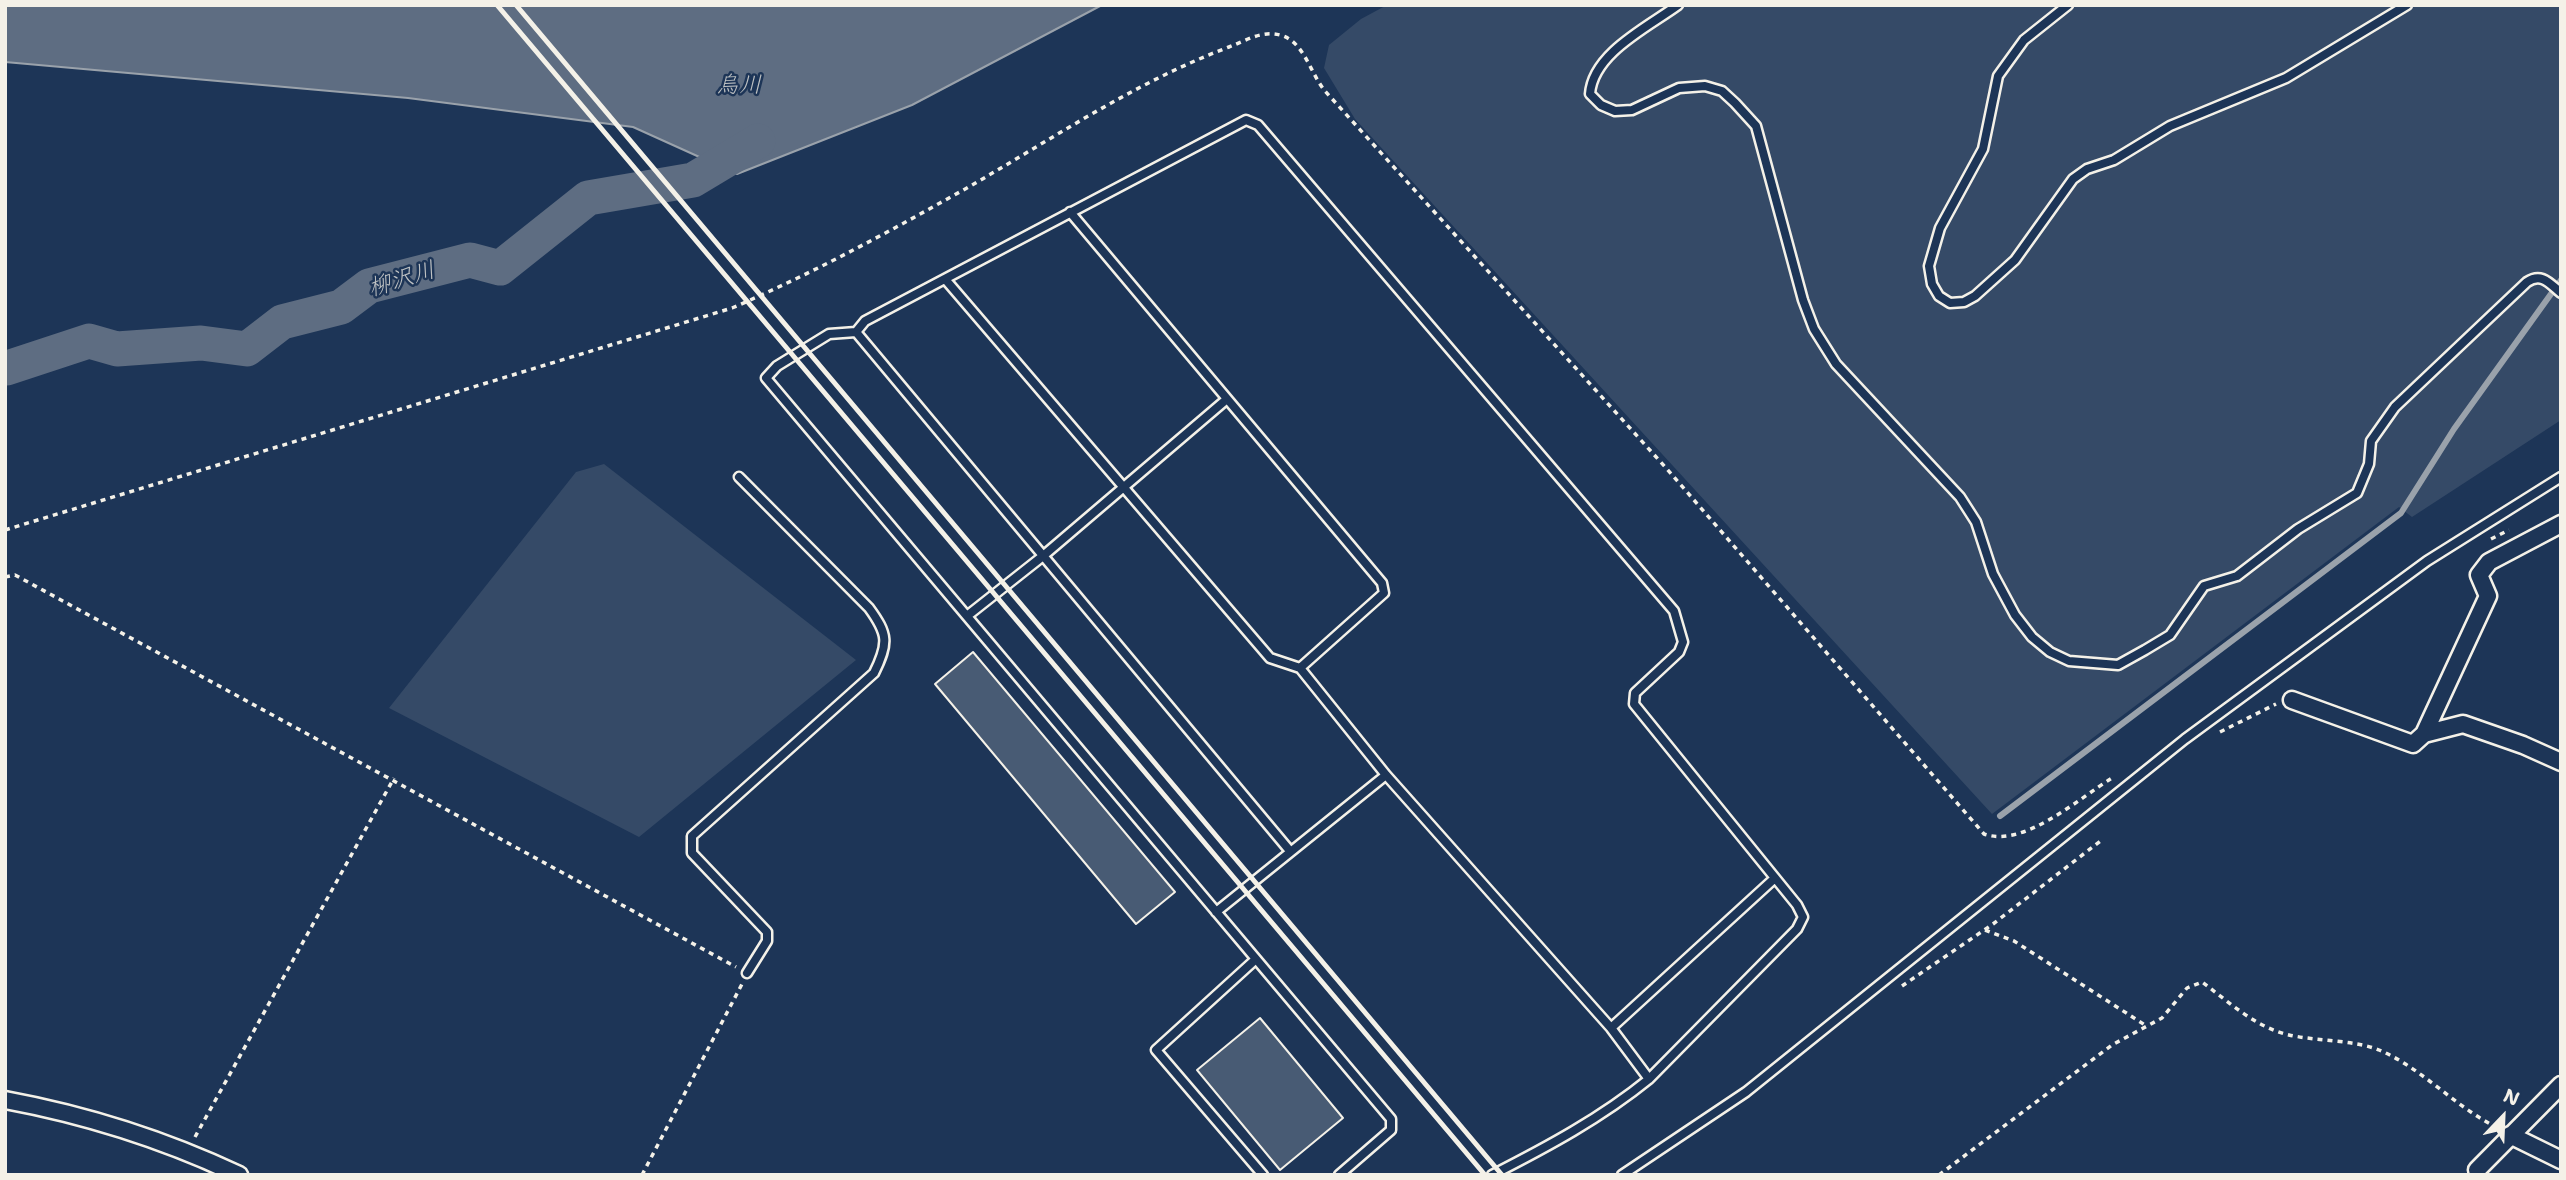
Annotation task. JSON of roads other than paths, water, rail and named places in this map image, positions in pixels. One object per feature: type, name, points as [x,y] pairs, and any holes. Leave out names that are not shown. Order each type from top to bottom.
[{"type":"street","points":[[2292,700],[2413,744],[2424,734],[2488,596],[2479,575],[2488,562],[2561,524]]},
{"type":"street","points":[[2424,734],[2463,724],[2523,745],[2561,762]]},
{"type":"street","points":[[2477,1170],[2561,1085]]},
{"type":"street","points":[[5,1100],[61,1110],[187,1150],[239,1175]]},
{"type":"street","points":[[2510,1135],[2561,1160]]},
{"type":"lane","points":[[1678,5],[1600,65],[1591,83],[1590,94],[1601,105],[1615,111],[1632,110],[1679,88],[1705,86],[1722,91],[1756,126],[1802,300],[1814,330],[1836,364],[1960,497],[1976,522],[2001,592],[2026,630],[2050,652],[2069,661],[2118,665],[2170,635],[2204,586],[2246,571],[2298,529],[2357,493],[2369,464],[2371,441],[2395,407],[2527,282],[2538,277],[2561,293]]},
{"type":"lane","points":[[2068,5],[2024,40],[1998,76],[1983,149],[1940,228],[1929,266],[1932,285],[1939,296],[1950,303],[1964,302],[1975,296],[2015,260],[2073,179],[2087,169],[2114,160],[2170,126],[2286,78],[2407,5]]},
{"type":"lane","points":[[1339,1175],[1391,1130],[1391,1119],[766,378],[777,366],[828,334],[856,332],[865,321],[1246,120],[1258,125],[1674,611],[1683,642],[1678,652],[1635,693],[1634,704],[1775,878],[1803,917],[1797,929],[1649,1079],[1626,1098],[1542,1149],[1492,1175]]},
{"type":"lane","points":[[1070,212],[1382,583],[1384,593],[1300,668]]},
{"type":"lane","points":[[945,279],[1270,658],[1300,668],[1387,775],[1611,1028],[1649,1079]]},
{"type":"lane","points":[[856,332],[1290,851]]},
{"type":"lane","points":[[967,616],[1043,556],[1227,399]]},
{"type":"lane","points":[[739,477],[869,608],[885,631],[884,653],[874,673],[692,836],[692,853],[766,932],[767,941],[747,973]]},
{"type":"lane","points":[[1622,1175],[1736,1099],[1868,997],[2185,739],[2427,561],[2561,477]]},
{"type":"lane","points":[[1216,912],[1387,775]]},
{"type":"lane","points":[[1611,1028],[1775,878]]},
{"type":"lane","points":[[1256,959],[1156,1050],[1263,1175]]},
{"type":"water","name":"烏川","points":[[5,5],[1102,5],[912,105],[737,174],[633,127],[408,98],[5,62]]},
{"type":"waterway","name":"柳沢川","points":[[7,368],[89,341],[117,349],[201,343],[247,349],[282,322],[341,307],[369,286],[470,260],[500,268],[588,198],[693,180],[758,141]]},
{"type":"waterway","points":[[2000,816],[2401,513],[2454,429],[2561,280]]},
{"type":"railway","points":[[497,5],[1485,1175]]},
{"type":"railway","points":[[516,5],[1502,1175]]}]
